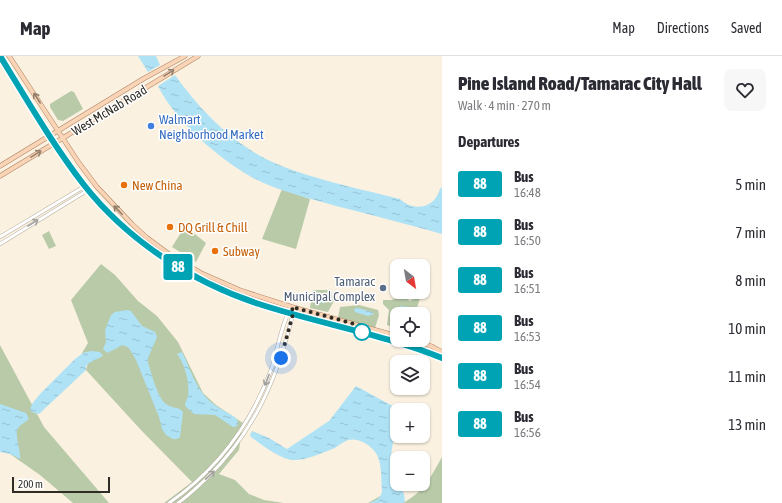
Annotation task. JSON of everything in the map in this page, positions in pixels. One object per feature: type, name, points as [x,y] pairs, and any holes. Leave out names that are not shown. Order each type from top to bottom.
[{"type":"main road","points":[[0,56],[55,143],[88,190],[122,225],[152,249],[193,276],[228,293],[293,314],[403,344],[442,358]]},
{"type":"main road","points":[[9,56],[88,175],[111,202],[142,233],[169,254],[201,273],[261,298],[390,334]]},
{"type":"main road","name":"West McNab Road","points":[[0,166],[143,79],[186,56]]},
{"type":"main road","name":"West McNab Road","points":[[0,176],[198,56]]},
{"type":"main road","points":[[430,346],[442,352]]},
{"type":"street","points":[[0,237],[85,186]]},
{"type":"street","points":[[0,244],[88,190]]},
{"type":"street","points":[[61,200],[64,204]]},
{"type":"street","points":[[43,211],[46,216]]},
{"type":"street","points":[[169,503],[196,482],[236,439],[267,381],[288,312],[292,307]]},
{"type":"street","points":[[178,503],[214,471],[248,428],[272,382],[284,348],[293,314],[292,307]]},
{"type":"green space","points":[[71,91],[74,92],[83,109],[63,121],[58,120],[50,107],[50,104]]},
{"type":"green space","points":[[282,189],[310,199],[296,249],[262,239]]},
{"type":"green space","points":[[185,226],[206,243],[196,262],[172,247]]},
{"type":"green space","points":[[49,231],[56,246],[49,249],[42,235]]},
{"type":"green space","points":[[101,264],[115,275],[138,301],[157,316],[178,342],[203,393],[216,405],[243,423],[239,450],[219,474],[235,480],[249,494],[264,500],[284,503],[164,503],[192,482],[140,429],[86,370],[91,352],[82,353],[88,343],[71,300]]},
{"type":"green space","points":[[313,290],[331,290],[334,301],[328,312],[310,308]]},
{"type":"green space","points":[[420,299],[417,307],[390,307],[390,326],[387,325],[389,310],[383,304],[383,300]]},
{"type":"green space","points":[[359,305],[378,310],[379,315],[375,328],[338,318],[340,307]]},
{"type":"green space","points":[[0,345],[44,427],[109,503],[73,503],[40,475],[10,454],[0,433]]},
{"type":"green space","points":[[442,457],[442,503],[368,503],[382,495],[405,502],[419,491],[430,491],[431,477]]},
{"type":"water","points":[[138,56],[156,56],[160,65],[148,72]]},
{"type":"water","points":[[175,75],[194,100],[227,133],[252,151],[281,166],[332,182],[400,199],[411,206],[417,207],[433,201],[442,187],[442,234],[304,197],[273,187],[253,178],[212,150],[176,113],[158,86]]},
{"type":"water","points":[[320,294],[323,294],[324,303],[318,302],[316,299]]},
{"type":"water","points":[[358,308],[374,314],[368,316],[355,312],[354,309]]},
{"type":"water","points":[[127,310],[131,311],[142,326],[155,332],[157,337],[148,358],[148,363],[157,391],[163,401],[168,406],[180,409],[183,412],[180,437],[177,439],[173,439],[166,435],[162,429],[159,417],[136,360],[129,348],[123,345],[107,353],[103,349],[106,342],[105,330],[111,315],[115,312]]},
{"type":"water","points":[[91,351],[100,352],[103,356],[89,363],[86,366],[86,370],[39,414],[30,410],[32,404],[40,394],[75,359],[83,353]]},
{"type":"water","points":[[182,352],[194,379],[206,398],[236,418],[238,422],[237,426],[233,427],[215,415],[194,414],[185,406],[188,396],[188,380],[185,369],[177,354]]},
{"type":"water","points":[[356,386],[390,405],[390,443],[393,443],[392,451],[390,451],[390,491],[402,491],[405,502],[369,503],[381,496],[381,469],[376,453],[370,446],[362,441],[353,439],[348,440],[335,448],[320,454],[294,460],[277,455],[260,444],[250,435],[252,431],[269,438],[287,449],[329,421]]},
{"type":"water","points":[[0,404],[26,413],[29,419],[18,428],[17,431],[20,459],[10,454],[0,452]]},
{"type":"bus line","name":"88","points":[[0,56],[50,135],[85,186],[122,225],[158,254],[193,276],[236,296],[288,312],[381,337],[442,358]]},
{"type":"place","name":"Walmart Neighborhood Market","points":[[151,126]]},
{"type":"place","name":"New China","points":[[124,185]]},
{"type":"place","name":"DQ Grill & Chill","points":[[170,227]]},
{"type":"place","name":"Subway","points":[[215,251]]},
{"type":"place","name":"Tamarac Municipal Complex","points":[[383,288]]},
{"type":"route","points":[[281,358],[293,314],[292,307],[362,326],[362,332]]}]
